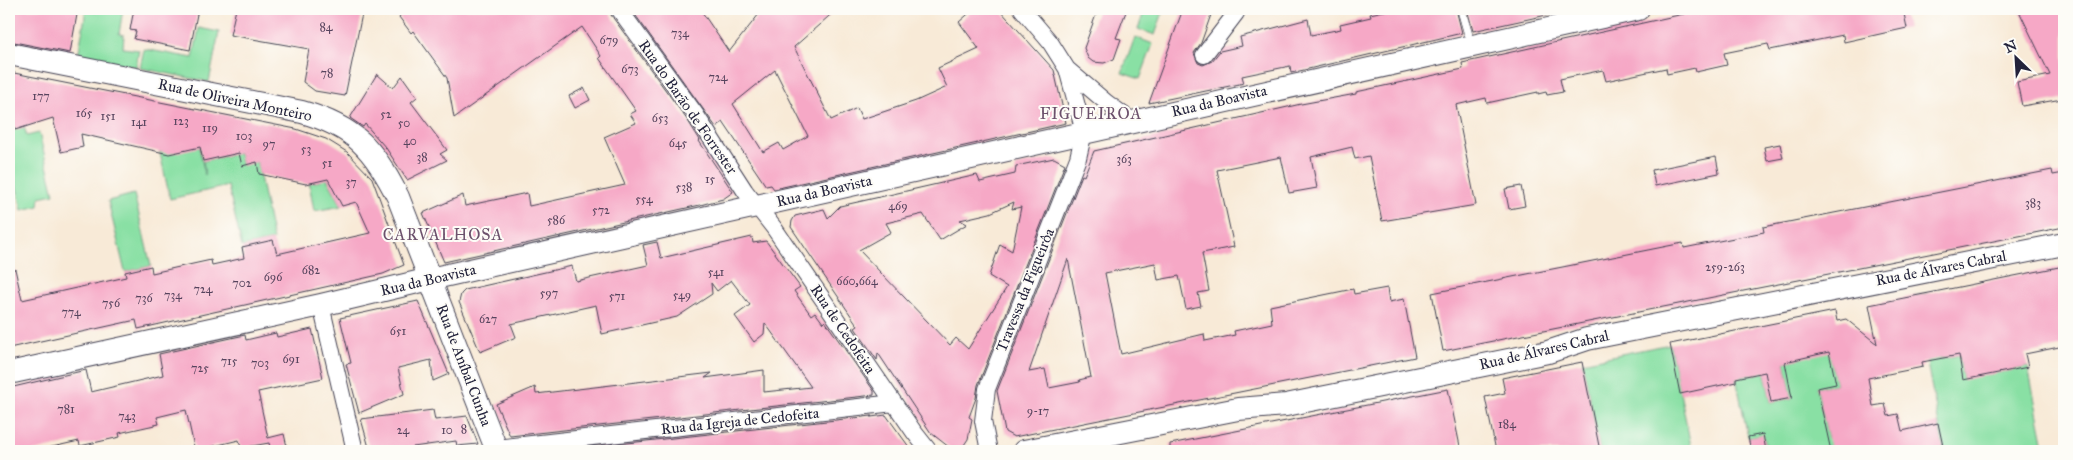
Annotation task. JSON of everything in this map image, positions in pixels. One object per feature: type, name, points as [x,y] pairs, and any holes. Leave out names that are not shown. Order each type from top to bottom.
[{"type":"main road","name":"Rua da Boavista","points":[[9,373],[321,305],[1132,121],[1638,9]]},
{"type":"main road","name":"Rua de Oliveira Monteiro","points":[[9,54],[302,112],[334,123],[362,141],[389,178],[430,279]]},
{"type":"main road","name":"Rua de Álvares Cabral","points":[[1024,451],[1238,409],[1286,405],[1548,352],[1587,339],[2064,244]]},
{"type":"main road","name":"Rua de Aníbal Cunha","points":[[430,279],[497,450]]},
{"type":"street","name":"Rua do Barão de Forrester","points":[[619,9],[696,115],[745,191],[757,206]]},
{"type":"street","points":[[1022,9],[1050,42],[1067,69],[1084,132]]},
{"type":"street","points":[[1204,54],[1236,13],[1236,9]]},
{"type":"street","points":[[1067,69],[1107,103],[1132,121]]},
{"type":"street","name":"Travessa da Figueirôa","points":[[989,451],[983,422],[988,389],[1078,158],[1084,132]]},
{"type":"street","name":"Rua de Cedofeita","points":[[757,206],[894,403],[930,451]]},
{"type":"street","points":[[321,305],[355,451]]},
{"type":"street","name":"Rua da Igreja de Cedofeita","points":[[497,450],[894,403]]},
{"type":"lane","points":[[1461,9],[1468,33]]},
{"type":"green space","points":[[96,9],[123,9],[119,34],[124,35],[123,48],[139,50],[136,67],[78,56],[86,11],[96,12]]},
{"type":"green space","points":[[1145,9],[1164,9],[1155,35],[1138,29]]},
{"type":"green space","points":[[199,28],[219,32],[209,82],[140,68],[144,49],[193,58]]},
{"type":"green space","points":[[1135,37],[1153,44],[1140,79],[1122,73]]},
{"type":"green space","points":[[24,127],[27,136],[39,133],[54,194],[40,197],[39,206],[22,210],[9,154],[9,131]]},
{"type":"green space","points":[[158,144],[199,147],[205,175],[203,161],[239,153],[242,165],[257,162],[273,240],[242,247],[228,186],[170,199]]},
{"type":"green space","points":[[319,174],[326,177],[342,206],[314,211],[309,183],[321,181]]},
{"type":"green space","points":[[134,194],[151,266],[125,272],[108,201]]},
{"type":"green space","points":[[1927,293],[1939,359],[1959,355],[1963,379],[2028,367],[2045,451],[1944,451],[1914,296]]},
{"type":"green space","points":[[1822,314],[1836,384],[1817,388],[1831,451],[1775,451],[1774,446],[1766,448],[1764,438],[1760,435],[1748,437],[1736,378],[1760,373],[1758,362],[1762,361],[1771,402],[1792,398],[1785,362],[1805,357]]},
{"type":"green space","points":[[1670,344],[1692,451],[1600,451],[1582,362]]},
{"type":"building","points":[[9,9],[78,9],[70,53],[9,41]]},
{"type":"building","points":[[134,9],[155,13],[156,9],[198,9],[190,50],[134,39],[136,31],[130,30]]},
{"type":"building","points":[[236,9],[363,9],[345,96],[315,91],[303,82],[309,49],[230,35]]},
{"type":"building","points":[[405,9],[609,9],[611,15],[688,121],[733,192],[723,199],[700,205],[444,262],[423,213],[463,195],[465,206],[527,193],[529,206],[625,185],[604,137],[636,123],[630,114],[636,111],[599,58],[601,56],[582,27],[454,118],[447,78],[413,31],[411,33],[399,17]]},
{"type":"building","points":[[631,9],[700,9],[729,52],[763,9],[837,9],[794,47],[831,120],[857,108],[862,119],[916,101],[947,87],[938,68],[979,49],[959,22],[974,9],[999,9],[1054,70],[1066,123],[774,189],[771,185],[766,186],[723,122],[716,127]],"holes":[[[775,70],[808,136],[783,150],[779,143],[763,152],[733,104]]]},
{"type":"building","points":[[1098,9],[1127,9],[1116,38],[1121,39],[1114,59],[1104,63],[1093,62],[1088,58],[1084,48]]},
{"type":"building","points":[[1183,9],[1213,9],[1201,43],[1194,53],[1198,63],[1203,65],[1212,61],[1220,51],[1242,46],[1240,37],[1308,19],[1311,35],[1341,29],[1340,24],[1371,17],[1370,14],[1393,9],[1456,9],[1462,33],[1291,73],[1290,66],[1242,76],[1244,83],[1149,103]]},
{"type":"building","points":[[1467,9],[1546,9],[1547,15],[1473,31]]},
{"type":"building","points":[[1706,9],[1903,9],[1907,28],[1844,42],[1843,35],[1770,50],[1768,44],[1724,53],[1727,65],[1696,72],[1695,68],[1667,74],[1666,68],[1606,81],[1603,70],[1560,79],[1563,92],[1547,95],[1546,92],[1538,94],[1538,92],[1487,103],[1486,98],[1456,105],[1476,205],[1382,221],[1369,156],[1355,159],[1352,147],[1311,157],[1317,188],[1289,193],[1281,157],[1217,170],[1234,247],[1202,253],[1209,291],[1198,293],[1201,306],[1186,309],[1179,276],[1158,280],[1155,263],[1105,273],[1121,354],[1204,334],[1205,341],[1235,335],[1234,331],[1272,323],[1270,306],[1353,289],[1354,294],[1387,288],[1389,302],[1404,299],[1415,357],[1014,437],[1005,432],[997,391],[1082,175],[1084,176],[1094,151],[1463,69],[1462,63]],"holes":[[[1068,259],[1091,377],[1079,380],[1080,382],[1049,388],[1045,369],[1029,372]]]},
{"type":"building","points":[[2018,9],[2064,9],[2064,104],[2062,99],[2022,106],[2017,82],[2050,75]]},
{"type":"building","points":[[9,72],[296,129],[326,139],[347,152],[372,178],[404,265],[383,274],[138,329],[136,320],[9,348],[9,270],[15,269],[22,300],[126,277],[125,272],[151,266],[152,273],[211,260],[212,265],[244,258],[242,247],[273,240],[277,254],[370,233],[356,202],[342,206],[328,179],[306,184],[259,174],[257,162],[242,166],[239,153],[203,161],[200,147],[169,154],[81,134],[83,147],[61,152],[53,118],[15,130],[11,110],[9,110]]},
{"type":"building","points":[[377,74],[393,88],[402,76],[417,97],[411,102],[447,150],[440,154],[447,160],[407,180],[386,148],[365,124],[363,127],[350,118]]},
{"type":"building","points":[[584,88],[590,100],[575,108],[569,96]]},
{"type":"building","points":[[1780,144],[1783,158],[1767,161],[1764,147]]},
{"type":"building","points":[[1716,157],[1719,173],[1655,186],[1652,170]]},
{"type":"building","points":[[1054,158],[1065,164],[978,385],[976,398],[969,417],[972,419],[968,439],[960,451],[954,451],[931,433],[878,353],[877,360],[855,328],[858,326],[791,227],[792,221],[795,216],[824,209],[828,218],[840,206],[977,175],[980,182],[1015,174],[1016,166]],"holes":[[[1014,202],[1012,209],[1021,207],[1012,251],[1000,244],[989,276],[1007,287],[968,349],[956,338],[950,345],[859,250],[891,232],[886,223],[923,214],[940,240],[967,224],[960,220],[990,213]]]},
{"type":"building","points":[[2052,170],[2053,175],[2064,173],[2064,227],[1443,351],[1432,293],[1683,243],[1684,248],[1764,232],[1763,227]]},
{"type":"building","points":[[1521,186],[1525,206],[1509,209],[1505,189]]},
{"type":"building","points":[[752,237],[753,243],[766,241],[800,287],[794,291],[811,315],[815,312],[823,323],[825,321],[874,391],[874,395],[510,436],[496,404],[535,387],[536,394],[712,373],[705,378],[764,370],[764,392],[811,387],[765,323],[764,334],[754,342],[735,316],[750,305],[731,280],[717,291],[711,283],[712,294],[677,317],[602,334],[596,305],[511,324],[516,337],[480,352],[459,302],[461,294],[465,290],[572,266],[576,281],[648,265],[643,245],[657,242],[661,258]]},
{"type":"building","points":[[2064,266],[2064,346],[2025,354],[2028,367],[1963,380],[1959,355],[1922,362],[1923,367],[1868,378],[1873,406],[1885,404],[1888,416],[1898,414],[1902,431],[1938,423],[1944,451],[1831,451],[1817,388],[1836,384],[1829,352],[1785,362],[1792,398],[1771,402],[1765,372],[1736,378],[1736,382],[1680,394],[1670,344],[1835,311],[1837,321],[1846,319],[1877,344],[1869,305]]},
{"type":"building","points":[[418,301],[449,374],[433,381],[431,360],[398,368],[404,394],[359,413],[346,364],[351,363],[340,318]]},
{"type":"building","points":[[312,329],[323,378],[258,392],[268,438],[284,434],[288,451],[271,451],[269,443],[241,448],[239,440],[210,447],[211,451],[195,451],[186,410],[157,417],[159,424],[119,433],[120,437],[80,446],[79,441],[34,451],[9,451],[9,388],[86,370],[91,392],[163,375],[159,354],[245,335],[246,340],[276,333],[277,337]]},
{"type":"building","points":[[1582,362],[1600,451],[1496,451],[1485,397],[1505,393],[1502,378]]},
{"type":"building","points":[[1448,389],[1461,451],[1170,451],[1170,444]]},
{"type":"building","points":[[433,410],[435,420],[467,416],[478,444],[457,446],[456,441],[413,447],[414,450],[406,451],[370,451],[361,419]]},
{"type":"building","points":[[886,415],[912,451],[556,451],[872,416]]},
{"type":"building","points":[[1763,434],[1766,451],[1751,451],[1748,437]]},
{"type":"district","name":"FIGUEIROA","points":[[1091,113]]},
{"type":"district","name":"CARVALHOSA","points":[[443,234]]}]
